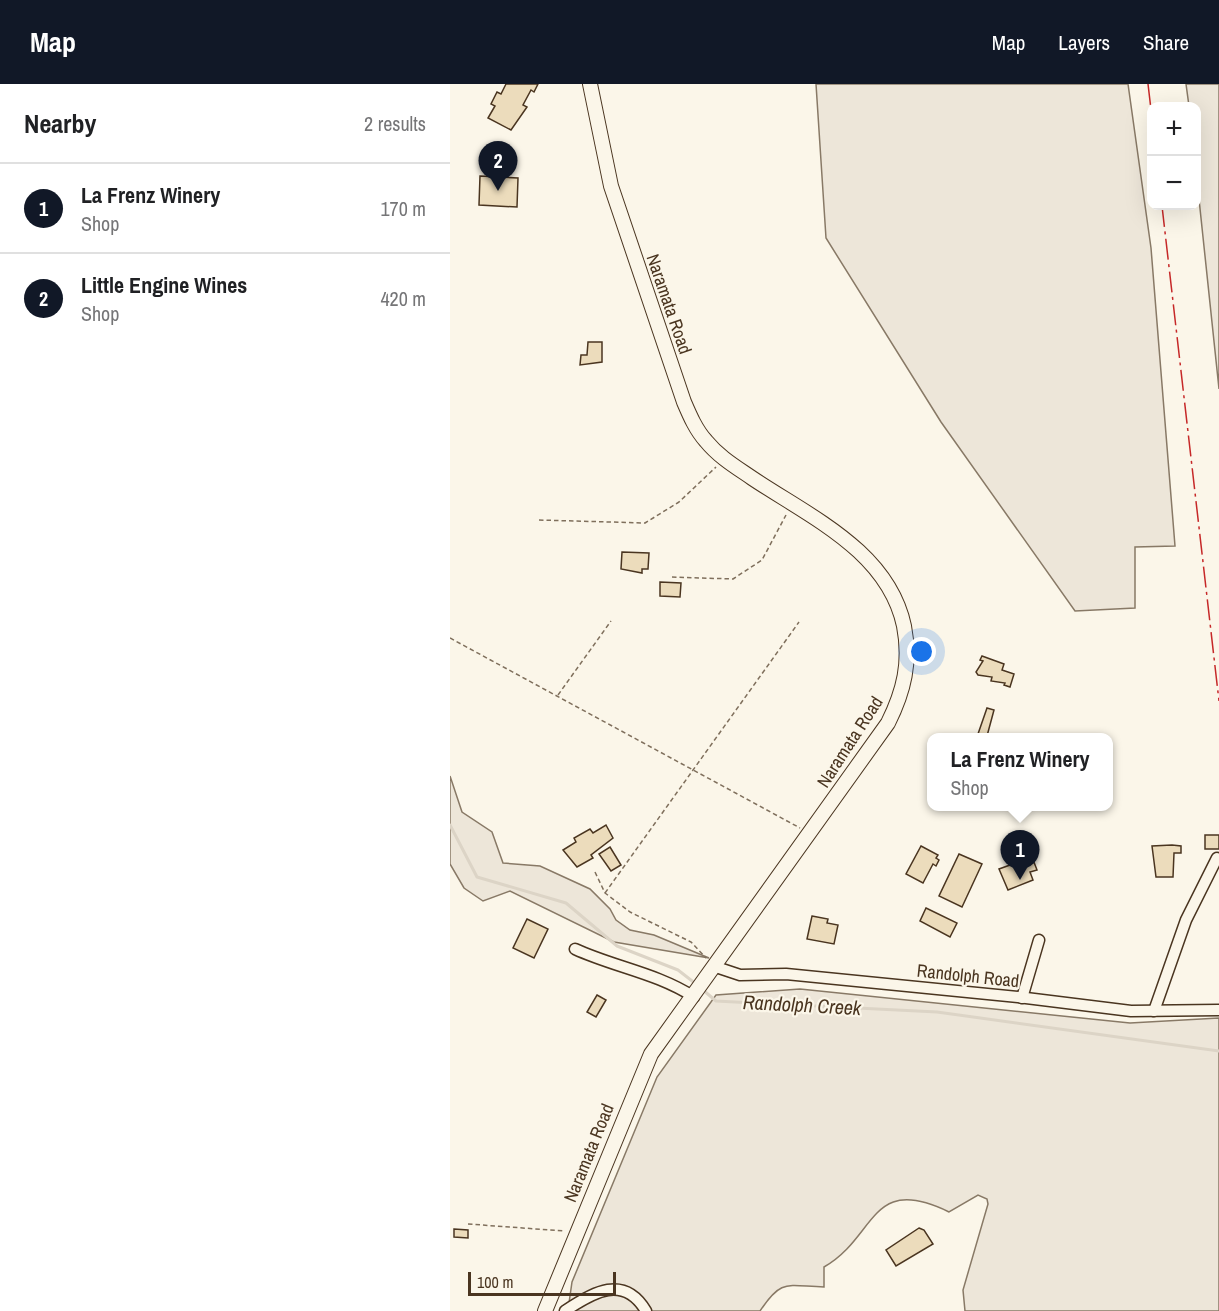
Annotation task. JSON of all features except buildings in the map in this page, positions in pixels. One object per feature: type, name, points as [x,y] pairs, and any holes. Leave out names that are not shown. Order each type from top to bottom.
[{"type":"main road","name":"Naramata Road","points":[[545,1311],[643,1070],[659,1042],[716,967],[870,750],[896,707],[903,690],[907,648],[902,617],[880,572],[850,543],[724,459],[705,441],[684,402],[611,186],[590,84]]},
{"type":"street","points":[[1154,1011],[1186,920],[1217,858]]},
{"type":"street","points":[[1023,998],[1039,940]]},
{"type":"street","points":[[574,949],[599,960],[665,980],[694,997]]},
{"type":"street","name":"Randolph Road","points":[[716,967],[740,975],[786,975],[1131,1011],[1219,1010]]},
{"type":"street","points":[[566,1311],[588,1295],[609,1289],[629,1293],[640,1301],[646,1311]]},
{"type":"path","points":[[539,520],[645,523],[679,502],[724,459]]},
{"type":"path","points":[[672,577],[733,579],[762,560],[781,522],[793,505]]},
{"type":"path","points":[[558,696],[611,621]]},
{"type":"path","points":[[605,893],[799,622]]},
{"type":"path","points":[[450,638],[810,834]]},
{"type":"path","points":[[595,872],[605,893],[630,912],[691,942],[716,967]]},
{"type":"path","points":[[468,1224],[524,1226],[577,1232]]},
{"type":"shaded area","points":[[816,84],[1128,84],[1151,248],[1175,546],[1135,547],[1135,608],[1075,611],[941,422],[826,238]]},
{"type":"shaded area","points":[[1186,84],[1219,84],[1219,389],[1200,210],[1201,102],[1188,102]]},
{"type":"shaded area","points":[[450,776],[462,812],[492,832],[503,863],[540,866],[590,889],[610,909],[616,920],[630,930],[654,935],[709,958],[614,942],[510,891],[483,901],[464,888],[450,864]]},
{"type":"shaded area","points":[[800,989],[1130,1023],[1219,1018],[1219,1311],[965,1311],[963,1290],[988,1204],[987,1199],[978,1195],[949,1212],[923,1202],[903,1200],[888,1204],[876,1214],[841,1254],[824,1267],[824,1287],[786,1286],[774,1293],[760,1311],[574,1311],[569,1303],[572,1282],[657,1077],[716,995]]},
{"type":"waterway","name":"Randolph Creek","points":[[450,825],[477,877],[566,903],[617,946],[678,970],[696,984]]},
{"type":"waterway","name":"Randolph Creek","points":[[703,990],[716,1001],[937,1012],[1219,1051]]},
{"type":"power","points":[[1148,84],[1150,102]]},
{"type":"power","points":[[1162,210],[1219,701]]},
{"type":"place","name":"Little Engine Wines","points":[[498,191]]},
{"type":"place","name":"La Frenz Winery","points":[[1020,880]]}]
